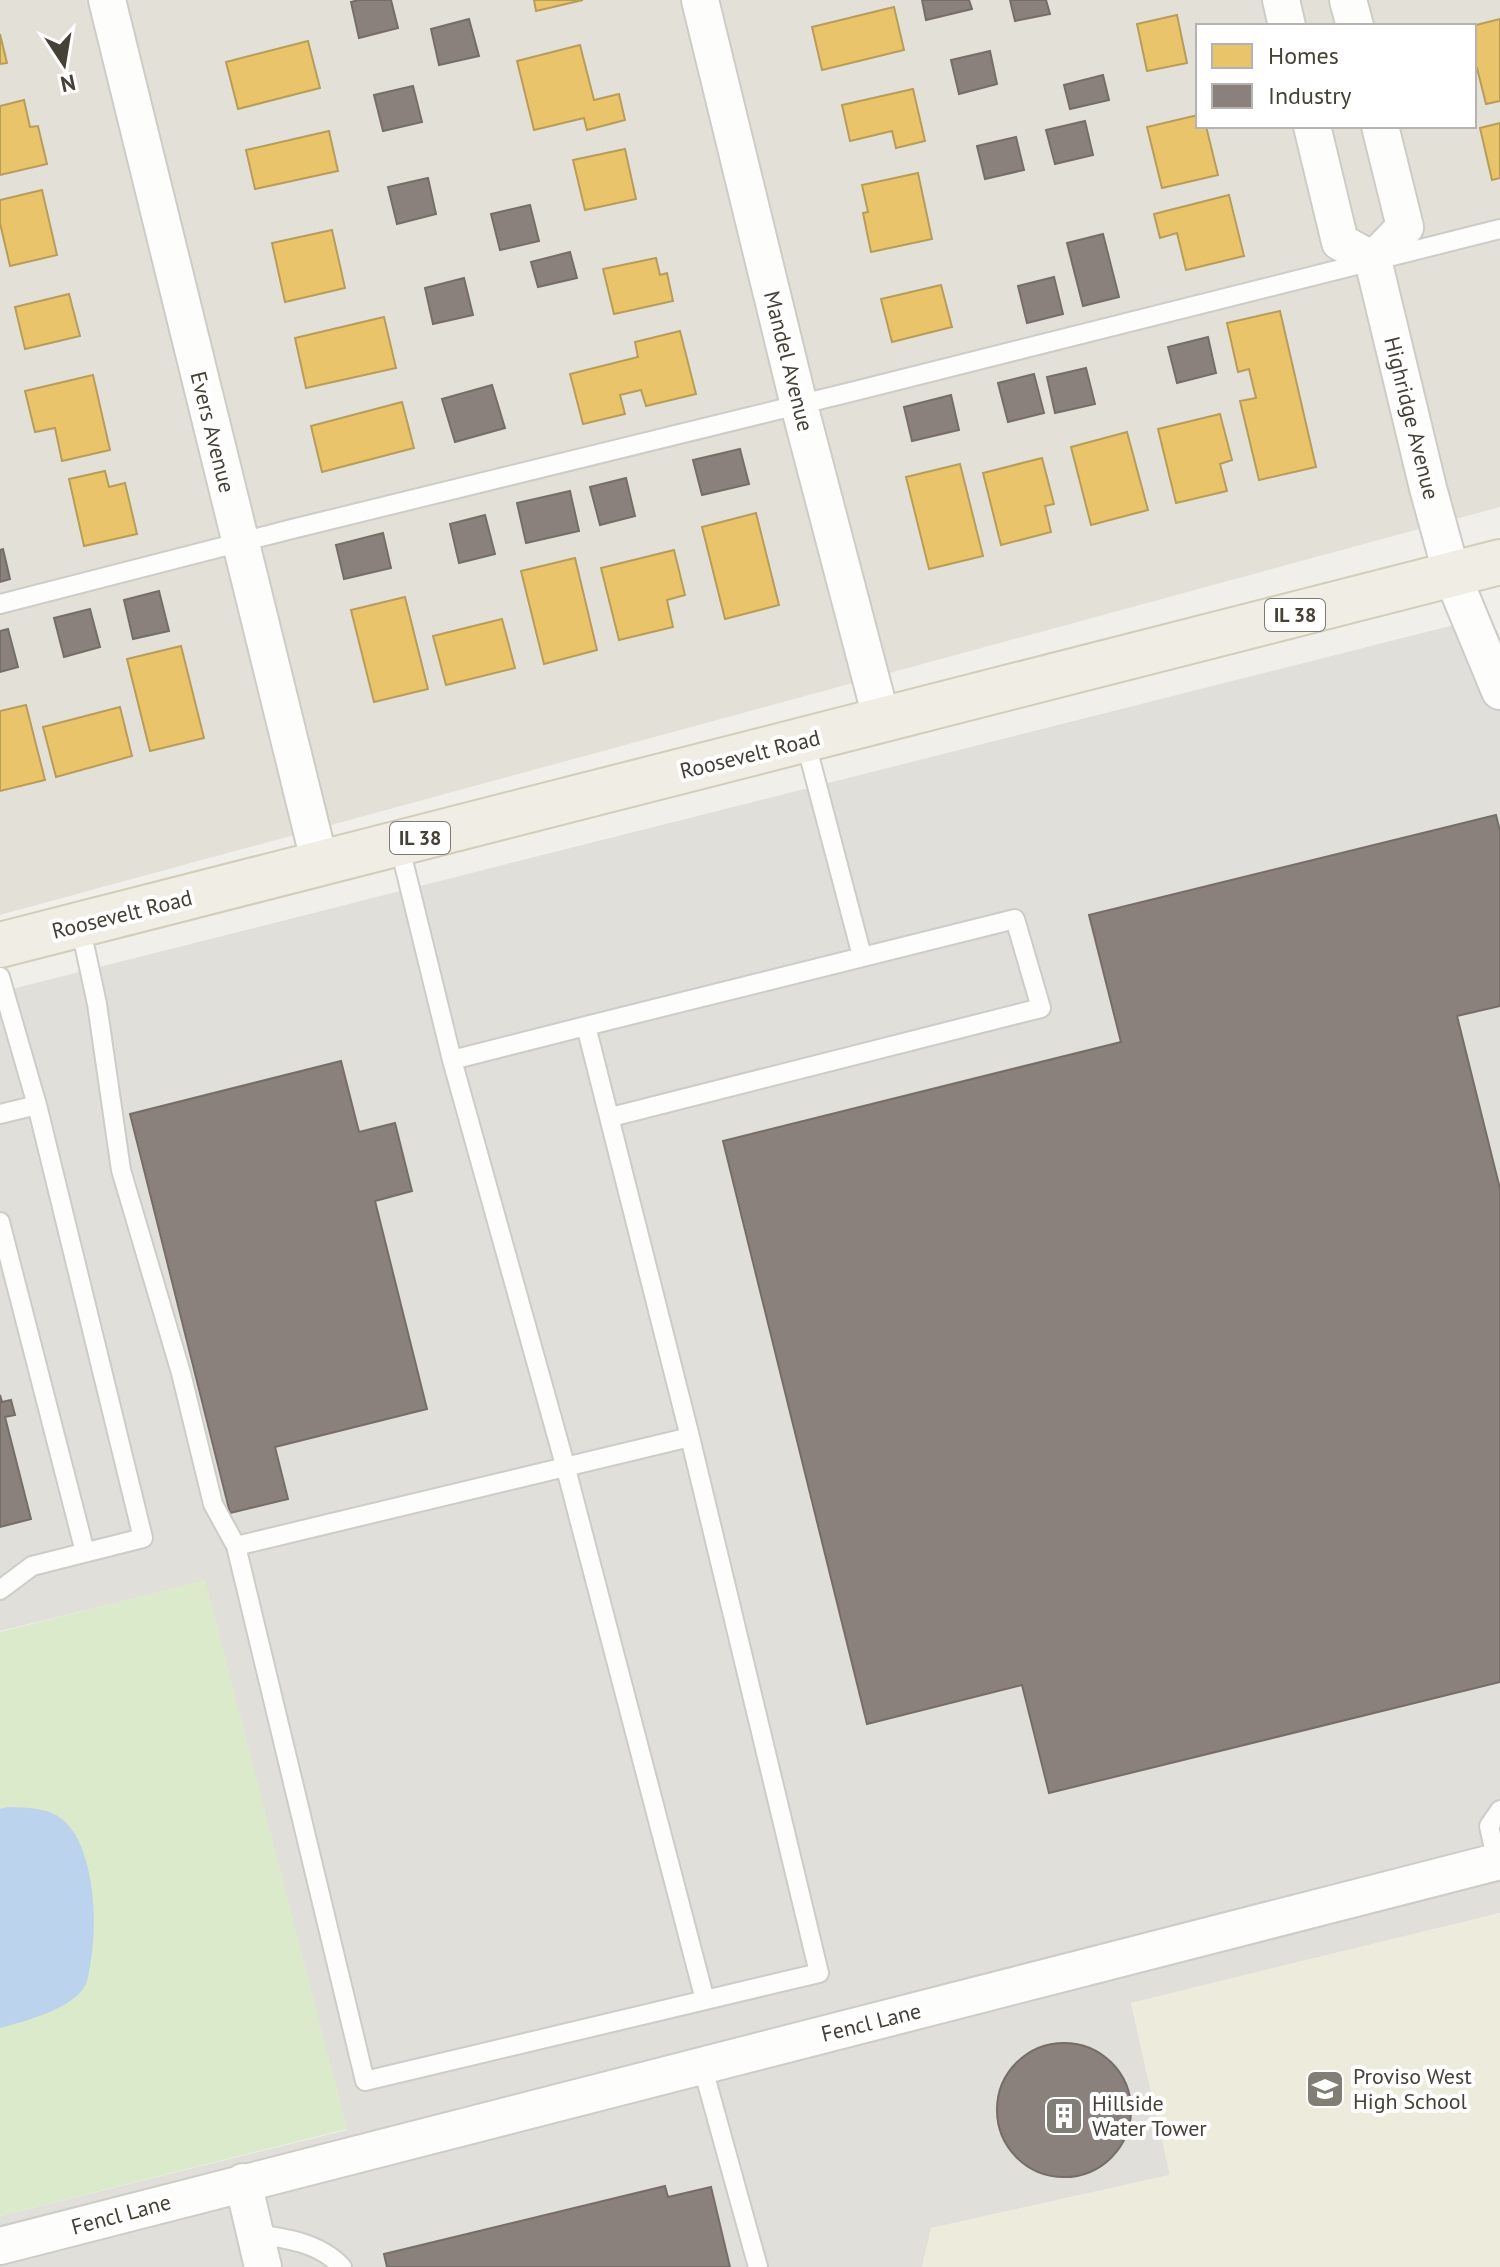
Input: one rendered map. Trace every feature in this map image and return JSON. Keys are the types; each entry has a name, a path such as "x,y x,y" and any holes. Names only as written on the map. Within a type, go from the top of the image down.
{"main road":[{"name":"Roosevelt Road","path":"0,945 1500,562"}],"street":[{"name":"Evers Avenue","path":"107,0 320,864"},
{"name":"Mandel Avenue","path":"700,0 799,405 882,721"},
{"path":"1281,0 1287,24"},
{"path":"1348,0 1354,24"},
{"path":"1312,128 1340,242 1373,260 1405,227 1380,128"},
{"name":"Highridge Avenue","path":"1373,260 1452,575"},
{"path":"1452,575 1500,691"},
{"name":"Fencl Lane","path":"0,2246 1498,1862"},
{"path":"243,2182 259,2250"}],"lane":[{"path":"0,604 1500,229"},
{"path":"805,740 862,956"},
{"path":"399,844 452,1060 565,1465 705,2000"},
{"path":"452,1060 1015,919 1041,1008 611,1117"},
{"path":"80,925 97,1004 121,1170 181,1373 213,1504 236,1546 365,2081 819,1973 690,1437 586,1026"},
{"path":"0,977 37,1105 143,1538 32,1566 0,1590"},
{"path":"0,1114 37,1105"},
{"path":"0,1222 85,1552"},
{"path":"236,1546 690,1437"},
{"path":"1498,1862 1489,1826 1500,1810"},
{"path":"702,2065 758,2267"},
{"path":"259,2250 298,2240 336,2260 342,2267"}],"shaded area":[{"path":"0,0 1500,0 1500,507 0,915"},
{"path":"1490,616 1500,638 1500,1913 1131,2003 1170,2175 932,2228 922,2267 0,2267 0,2216 347,2130 205,1581 0,1631 0,992"},
{"name":"Proviso West High School","path":"1500,1913 1500,2267 922,2267 931,2228 1170,2175 1131,2003"}],"green space":[{"path":"205,1580 347,2129 0,2216 0,1632"}],"water":[{"path":"8,1807 50,1812 62,1819 73,1832 88,1868 94,1931 88,1977 80,1993 48,2013 0,2028 0,1809"}],"building: Homes":[{"path":"534,0 583,0 536,11"},
{"path":"894,7 904,50 822,70 812,27"},
{"path":"1177,15 1187,63 1147,71 1137,24"},
{"path":"1500,19 1500,101 1486,104 1476,68 1476,25"},
{"path":"0,34 7,63 0,64"},
{"path":"308,41 320,88 238,109 226,62"},
{"path":"580,45 594,100 619,94 625,120 587,130 584,118 534,130 517,61"},
{"path":"913,89 925,141 896,148 892,131 850,141 842,105"},
{"path":"24,100 30,127 38,126 47,164 0,175 0,106"},
{"path":"1196,115 1196,128 1206,128 1218,175 1162,188 1147,127"},
{"path":"1500,123 1500,178 1492,180 1480,128"},
{"path":"329,131 338,171 255,189 246,150"},
{"path":"625,149 636,199 585,210 573,160"},
{"path":"918,173 932,239 871,252 863,213 868,212 862,185"},
{"path":"42,190 57,255 10,266 0,223 0,200"},
{"path":"1229,195 1244,256 1186,270 1177,233 1160,238 1154,214"},
{"path":"332,230 345,288 285,302 272,243"},
{"path":"656,258 660,275 667,273 673,301 614,314 603,269"},
{"path":"941,285 952,327 892,342 881,299"},
{"path":"69,294 80,336 25,349 15,307"},
{"path":"1280,311 1316,467 1259,480 1240,401 1256,398 1249,369 1238,372 1227,323"},
{"path":"384,317 396,368 306,388 295,338"},
{"path":"680,331 696,394 646,406 641,390 620,395 625,414 583,424 570,374 638,357 635,342"},
{"path":"93,375 110,450 62,461 55,428 35,432 25,391"},
{"path":"402,402 414,448 322,472 311,426"},
{"path":"1220,414 1232,460 1220,464 1227,491 1176,503 1158,429"},
{"path":"1127,432 1148,510 1091,525 1071,447"},
{"path":"1042,458 1054,504 1045,506 1051,532 1001,545 983,473"},
{"path":"960,464 983,556 929,569 906,477"},
{"path":"105,471 109,487 125,483 137,534 84,546 69,479"},
{"path":"756,513 779,605 725,619 702,527"},
{"path":"674,550 685,595 667,600 673,627 619,640 601,568"},
{"path":"575,558 597,650 544,664 521,571"},
{"path":"405,597 428,689 374,702 351,610"},
{"path":"502,619 515,668 446,685 433,636"},
{"path":"181,646 204,738 150,751 127,659"},
{"path":"26,705 45,780 0,791 0,711"},
{"path":"120,707 132,756 56,777 43,727"}],"building: Industry":[{"path":"391,0 398,28 359,38 351,2"},
{"path":"922,0 969,0 972,9 926,20"},
{"path":"1010,0 1046,0 1050,14 1015,21"},
{"path":"469,19 479,56 439,65 431,29"},
{"path":"990,51 997,84 959,94 951,60"},
{"path":"1103,75 1109,100 1070,109 1064,85"},
{"path":"413,86 422,122 383,131 374,95"},
{"path":"1085,121 1093,155 1055,164 1046,130"},
{"path":"1016,137 1024,170 985,179 977,146"},
{"path":"428,178 436,214 397,224 388,187"},
{"path":"530,205 539,241 500,250 491,214"},
{"path":"1103,234 1119,297 1083,306 1067,243"},
{"path":"570,252 577,278 538,287 531,262"},
{"path":"1054,277 1063,314 1027,323 1018,286"},
{"path":"464,278 473,315 433,324 425,288"},
{"path":"1208,337 1216,373 1177,383 1168,347"},
{"path":"1086,368 1095,404 1055,413 1047,377"},
{"path":"1034,374 1044,413 1008,422 998,383"},
{"path":"492,385 505,428 455,442 442,399"},
{"path":"951,395 959,430 912,441 904,407"},
{"path":"740,449 749,484 702,495 693,460"},
{"path":"626,478 635,516 600,525 590,487"},
{"path":"570,491 579,531 526,543 517,503"},
{"path":"485,515 495,554 459,563 450,524"},
{"path":"383,533 391,568 344,579 336,545"},
{"path":"3,549 10,579 0,582 0,550"},
{"path":"159,591 169,631 133,639 124,600"},
{"path":"90,609 100,647 64,657 54,618"},
{"path":"8,629 18,667 0,672 0,631"},
{"path":"1496,815 1500,831 1500,1006 1457,1016 1500,1189 1500,1682 1049,1793 1022,1685 867,1724 723,1141 1121,1042 1089,915"},
{"path":"341,1061 359,1132 395,1123 412,1191 375,1201 427,1409 275,1447 288,1499 230,1513 130,1114"},
{"path":"0,1395 2,1402 11,1400 15,1415 5,1417 31,1519 0,1527"},
{"name":"Hillside Water Tower","path":"1064,2043 1090,2048 1112,2062 1126,2084 1131,2110 1126,2136 1112,2158 1090,2172 1064,2177 1038,2172 1016,2158 1002,2136 997,2110 1002,2084 1016,2062 1038,2048"},
{"path":"665,2186 668,2197 711,2187 730,2267 387,2267 384,2254"}],"place":[{"name":"Proviso West High School","path":"1325,2089"},
{"name":"Hillside Water Tower","path":"1064,2116"}]}
